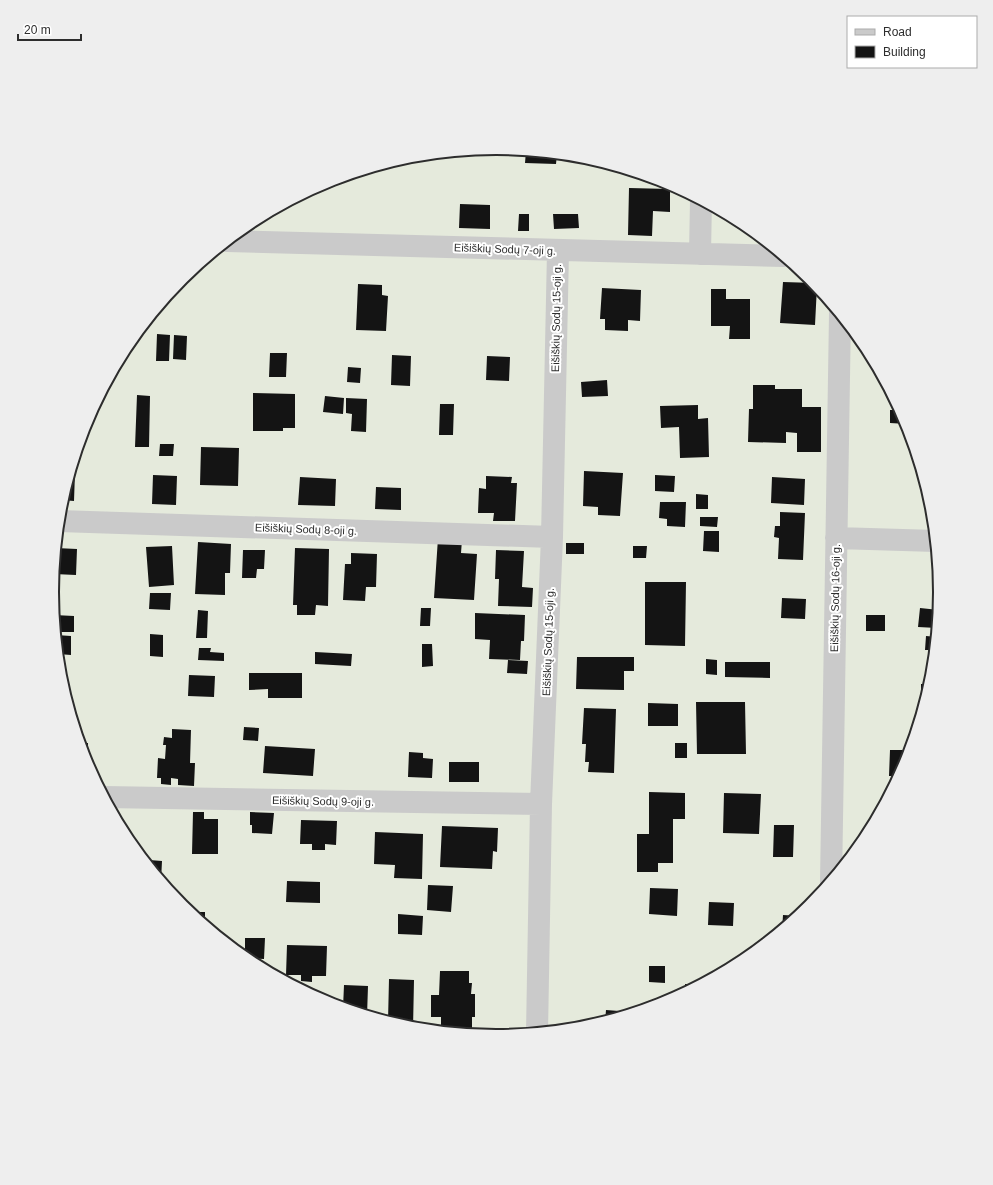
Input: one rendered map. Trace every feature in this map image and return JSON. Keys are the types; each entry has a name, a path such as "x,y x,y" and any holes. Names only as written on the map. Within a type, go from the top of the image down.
{"street":[{"path":"700,254 701,206"},
{"name":"Eišiškių Sodų 7-oji g.","path":"235,241 776,256"},
{"name":"Eišiškių Sodų 15-oji g.","path":"537,1028 541,804 552,537 558,251"},
{"name":"Eišiškių Sodų 16-oji g.","path":"831,874 840,321"},
{"name":"Eišiškių Sodų 8-oji g.","path":"65,521 552,537"},
{"path":"836,538 931,541"},
{"name":"Eišiškių Sodų 9-oji g.","path":"110,797 541,804"}],"shaded area":[{"path":"496,155 525,156 582,163 637,178 664,188 715,214 763,245 806,283 825,304 844,326 875,374 901,425 911,452 926,507 930,535 934,592 933,621 926,678 919,706 901,760 889,786 860,836 844,859 806,902 763,940 740,956 690,985 664,997 637,1007 582,1022 525,1029 496,1030 468,1029 411,1022 356,1007 329,997 303,985 253,956 230,940 187,902 149,859 133,836 104,786 92,760 82,733 67,678 60,621 59,592 60,564 67,507 82,452 92,425 104,399 133,349 149,326 187,283 230,245 253,229 303,200 329,188 356,178 411,163 468,156"}],"building":[{"path":"526,156 556,159 556,164 525,163"},
{"path":"629,188 666,189 670,191 670,212 653,211 652,236 628,235"},
{"path":"460,204 490,205 490,229 459,228"},
{"path":"519,214 529,214 529,231 518,231"},
{"path":"553,214 578,214 579,228 554,229"},
{"path":"783,282 806,283 817,295 815,325 780,323"},
{"path":"358,284 382,285 382,295 388,296 386,331 356,330"},
{"path":"602,288 641,290 640,321 628,320 628,331 605,330 605,319 600,319"},
{"path":"711,289 726,289 726,299 750,299 750,339 729,339 730,326 711,326"},
{"path":"157,334 170,335 169,361 156,361"},
{"path":"174,335 187,336 186,360 173,359"},
{"path":"270,353 287,353 286,377 269,377"},
{"path":"392,355 411,356 410,386 391,385"},
{"path":"487,356 510,357 509,381 486,380"},
{"path":"348,367 361,368 360,383 347,382"},
{"path":"607,380 608,396 582,397 581,382"},
{"path":"753,385 775,385 775,389 802,389 802,407 821,407 821,452 797,452 797,433 786,432 786,443 748,442 749,409 753,409"},
{"path":"253,393 295,394 295,428 283,428 283,431 253,431"},
{"path":"137,395 150,396 149,447 135,447"},
{"path":"325,396 344,398 343,414 323,412"},
{"path":"346,398 367,399 366,432 351,431 352,414 346,413"},
{"path":"440,404 454,404 453,435 439,435"},
{"path":"698,405 698,419 708,418 709,457 680,458 679,427 661,428 660,406"},
{"path":"890,410 894,410 900,424 890,423"},
{"path":"160,444 174,444 173,456 159,456"},
{"path":"201,447 239,448 238,486 200,485"},
{"path":"584,471 623,473 620,516 598,515 598,507 583,506"},
{"path":"153,475 177,476 176,505 152,504"},
{"path":"655,475 675,476 674,492 655,491"},
{"path":"75,476 74,501 69,501"},
{"path":"486,476 512,477 511,483 517,483 515,521 493,521 494,513 478,513 479,488 486,489"},
{"path":"300,477 336,479 335,506 298,505"},
{"path":"772,477 805,479 804,505 771,503"},
{"path":"376,487 401,488 401,510 375,509"},
{"path":"696,494 708,495 708,509 696,509"},
{"path":"660,502 686,502 685,527 667,526 667,519 659,518"},
{"path":"780,512 805,513 803,560 778,559 779,538 774,537 775,526 780,526"},
{"path":"700,517 718,517 717,527 700,526"},
{"path":"704,531 719,531 719,552 703,551"},
{"path":"438,538 462,540 461,553 477,554 474,600 434,598"},
{"path":"198,542 231,544 230,573 225,573 225,595 195,594"},
{"path":"566,543 584,543 584,554 566,554"},
{"path":"172,546 174,585 149,587 146,547"},
{"path":"633,546 647,546 646,558 633,558"},
{"path":"62,548 77,549 76,575 60,574"},
{"path":"295,548 329,549 328,606 316,605 315,615 297,615 297,605 293,605"},
{"path":"243,550 265,550 264,569 257,569 256,578 242,578"},
{"path":"496,550 524,551 522,587 533,588 532,607 498,606 499,579 495,579"},
{"path":"351,553 377,554 376,587 366,587 365,601 343,600 345,564 351,564"},
{"path":"645,582 686,582 685,646 645,645"},
{"path":"150,593 171,593 170,610 149,609"},
{"path":"782,598 806,599 805,619 781,618"},
{"path":"421,608 431,608 430,626 420,626"},
{"path":"920,608 933,609 932,628 918,627"},
{"path":"198,610 208,611 207,638 196,638"},
{"path":"475,613 525,615 524,641 521,641 520,660 489,659 490,640 475,639"},
{"path":"60,615 74,616 74,632 61,632"},
{"path":"866,615 885,615 885,631 866,631"},
{"path":"150,634 163,635 163,657 150,656"},
{"path":"61,635 71,636 71,655 64,654"},
{"path":"926,636 931,636 930,650 925,650"},
{"path":"422,644 432,644 433,666 422,667"},
{"path":"199,648 211,648 210,652 224,653 224,661 198,660"},
{"path":"315,652 352,654 351,666 315,664"},
{"path":"577,657 634,657 634,671 624,671 624,690 576,689"},
{"path":"706,659 717,660 717,675 706,674"},
{"path":"508,660 528,661 527,674 507,673"},
{"path":"725,662 770,662 770,678 725,677"},
{"path":"249,673 302,673 302,698 268,698 268,689 249,690"},
{"path":"189,675 215,676 214,697 188,696"},
{"path":"921,684 924,684 921,698"},
{"path":"696,702 745,702 746,754 697,754"},
{"path":"648,703 678,704 678,726 648,726"},
{"path":"584,708 616,709 614,773 588,772 589,762 585,762 586,744 582,744"},
{"path":"244,727 259,728 258,741 243,740"},
{"path":"172,729 191,730 190,763 195,763 194,786 178,785 178,779 171,778 171,785 161,784 161,778 157,778 158,758 165,759 166,745 163,745 164,737 172,738"},
{"path":"675,743 687,743 687,758 675,758"},
{"path":"265,746 315,749 313,776 263,773"},
{"path":"890,750 905,750 894,776 889,776"},
{"path":"409,752 423,753 423,758 433,759 432,778 408,777"},
{"path":"449,762 479,762 479,782 449,782"},
{"path":"649,792 685,793 685,819 673,819 673,863 658,863 658,872 637,872 637,834 649,834"},
{"path":"724,793 761,794 759,834 723,833"},
{"path":"193,812 204,812 204,819 218,819 218,854 192,854"},
{"path":"250,812 274,813 272,834 252,833 252,825 250,825"},
{"path":"301,820 337,821 336,845 325,844 325,850 312,850 312,844 300,844"},
{"path":"774,825 794,825 793,857 773,857"},
{"path":"442,826 498,828 497,852 493,851 492,869 440,867"},
{"path":"375,832 423,834 422,879 394,878 395,865 374,864"},
{"path":"150,860 162,861 161,873"},
{"path":"287,881 320,882 320,903 286,902"},
{"path":"428,885 453,886 451,912 427,910"},
{"path":"650,888 678,889 677,916 649,914"},
{"path":"709,902 734,903 733,926 708,925"},
{"path":"198,912 205,912 205,918"},
{"path":"398,914 423,916 422,935 398,934"},
{"path":"783,915 791,916 785,921 782,923"},
{"path":"245,938 265,938 264,959 257,959 245,950"},
{"path":"287,945 327,946 326,976 312,976 312,982 301,981 301,975 286,975"},
{"path":"649,966 665,966 665,983 649,982"},
{"path":"440,971 469,971 469,983 472,983 471,994 475,994 475,1017 472,1017 472,1028 441,1026 441,1017 431,1017 431,995 439,995"},
{"path":"389,979 414,980 413,1022 388,1016"},
{"path":"685,984 691,984 690,985 685,987"},
{"path":"344,985 368,986 367,1010 343,1002"},
{"path":"606,1010 619,1011 619,1012 605,1016"}]}
